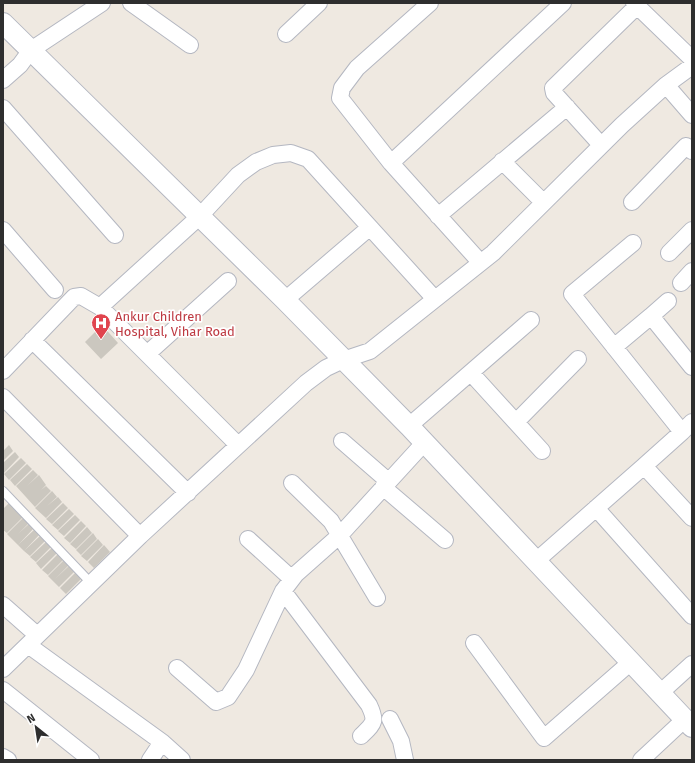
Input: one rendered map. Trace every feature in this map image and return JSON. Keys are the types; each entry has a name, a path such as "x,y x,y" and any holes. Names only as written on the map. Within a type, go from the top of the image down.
{"street":[{"path":"3,80 20,65 31,50 102,3"},
{"path":"131,3 190,45"},
{"path":"286,34 318,3"},
{"path":"430,3 357,68 342,88 340,98 391,163 480,262"},
{"path":"391,163 563,3"},
{"path":"601,145 554,93 553,88 635,5 692,59"},
{"path":"3,23 285,300 409,426 688,723 641,760"},
{"path":"3,669 140,536 306,383 326,368 343,360 370,351 493,252 601,145 666,85 692,66"},
{"path":"666,85 692,115"},
{"path":"438,216 567,107"},
{"path":"3,108 115,235"},
{"path":"632,202 690,146"},
{"path":"100,307 200,216 238,175 256,162 273,155 291,152 308,159 434,298"},
{"path":"502,161 543,202"},
{"path":"285,300 369,228"},
{"path":"3,230 55,290"},
{"path":"669,253 692,230"},
{"path":"536,561 687,427 614,347 572,294 633,243"},
{"path":"681,283 692,271"},
{"path":"147,354 228,281"},
{"path":"3,371 77,295 82,296 100,307 238,445"},
{"path":"614,347 668,301"},
{"path":"651,316 692,367"},
{"path":"409,426 531,320"},
{"path":"32,340 188,493"},
{"path":"516,422 578,359"},
{"path":"471,373 542,451"},
{"path":"3,398 140,536"},
{"path":"342,441 444,540"},
{"path":"177,668 216,702 228,697 246,670 288,585 340,534 424,442"},
{"path":"644,466 692,518"},
{"path":"292,483 331,521 377,598"},
{"path":"596,508 692,616"},
{"path":"248,539 288,585 369,705 375,717 374,724 361,736"},
{"path":"3,605 32,640 162,742 182,760"},
{"path":"474,643 544,738 631,662"},
{"path":"660,693 692,664"},
{"path":"3,690 91,760"},
{"path":"390,719 401,741 405,760"},
{"path":"150,760 162,742"},
{"path":"3,757 8,760"}],"lane":[{"path":"3,491 91,583"}],"building":[{"path":"102,325 118,343 101,359 85,342"},
{"path":"9,445 13,451 3,461 3,451"},
{"path":"15,452 19,457 3,474 3,463"},
{"path":"21,458 26,463 9,480 4,474"},
{"path":"27,464 32,469 15,486 10,480"},
{"path":"33,470 38,475 27,486 39,475 46,485 41,490 46,486 51,491 35,507 16,486"},
{"path":"52,491 57,497 47,506 58,497 62,502 46,518 35,508"},
{"path":"11,501 23,517 7,533 3,530 3,509"},
{"path":"63,503 68,508 52,524 46,519"},
{"path":"69,509 74,514 58,530 52,525"},
{"path":"75,515 80,520 64,536 58,531"},
{"path":"24,517 29,523 18,534 30,523 34,528 18,545 7,534"},
{"path":"81,521 86,526 70,543 64,538"},
{"path":"87,527 92,533 76,549 70,544"},
{"path":"35,529 40,534 24,551 18,545"},
{"path":"93,533 97,539 81,555 76,550"},
{"path":"41,535 46,540 30,556 24,551"},
{"path":"98,539 103,545 87,561 81,556"},
{"path":"47,541 52,546 36,562 30,557"},
{"path":"104,545 110,552 94,568 88,562"},
{"path":"53,547 58,552 41,569 36,563"},
{"path":"59,553 64,559 48,575 42,570"},
{"path":"65,559 69,565 55,579 70,565 75,571 59,587 48,576"},
{"path":"76,572 82,578 66,594 60,588"}],"place":[{"name":"Ankur Children Hospital, Vihar Road","path":"101,340"}]}
